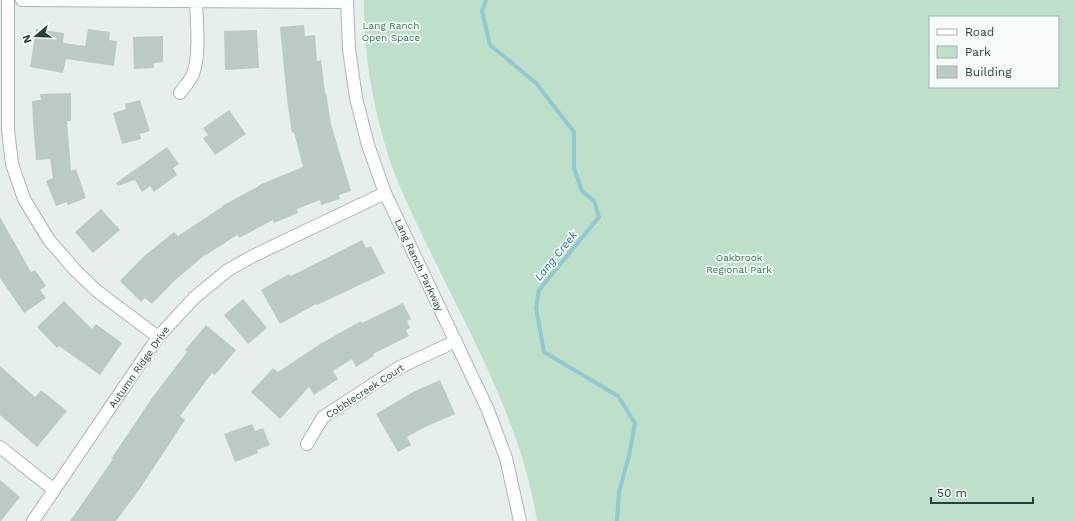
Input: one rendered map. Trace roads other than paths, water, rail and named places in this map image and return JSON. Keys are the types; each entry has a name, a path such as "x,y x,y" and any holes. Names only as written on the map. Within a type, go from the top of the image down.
{"street":[{"path":"8,0 8,130 12,164 24,199 49,240 75,270 97,291 158,337"},
{"name":"Lang Ranch Parkway","path":"22,0 196,2 347,1 349,49 356,98 368,145 385,193 488,410 506,458 520,521"},
{"path":"180,93 192,75 196,61 196,2"},
{"name":"Autumn Ridge Drive","path":"33,521 158,337 194,298 228,270 253,256 385,193"},
{"name":"Cobblecreek Court","path":"307,444 323,417 398,368 456,341"},
{"path":"0,447 54,490"}],"waterway":[{"name":"Lang Creek","path":"486,0 482,11 490,45 536,83 574,132 574,168 582,191 594,201 599,217 539,290 536,308 544,352 618,396 635,423 629,456 619,492 617,521"}],"park label":[{"name":"Lang Ranch Open Space","path":"391,30"},
{"name":"Oakbrook Regional Park","path":"739,262"}]}
